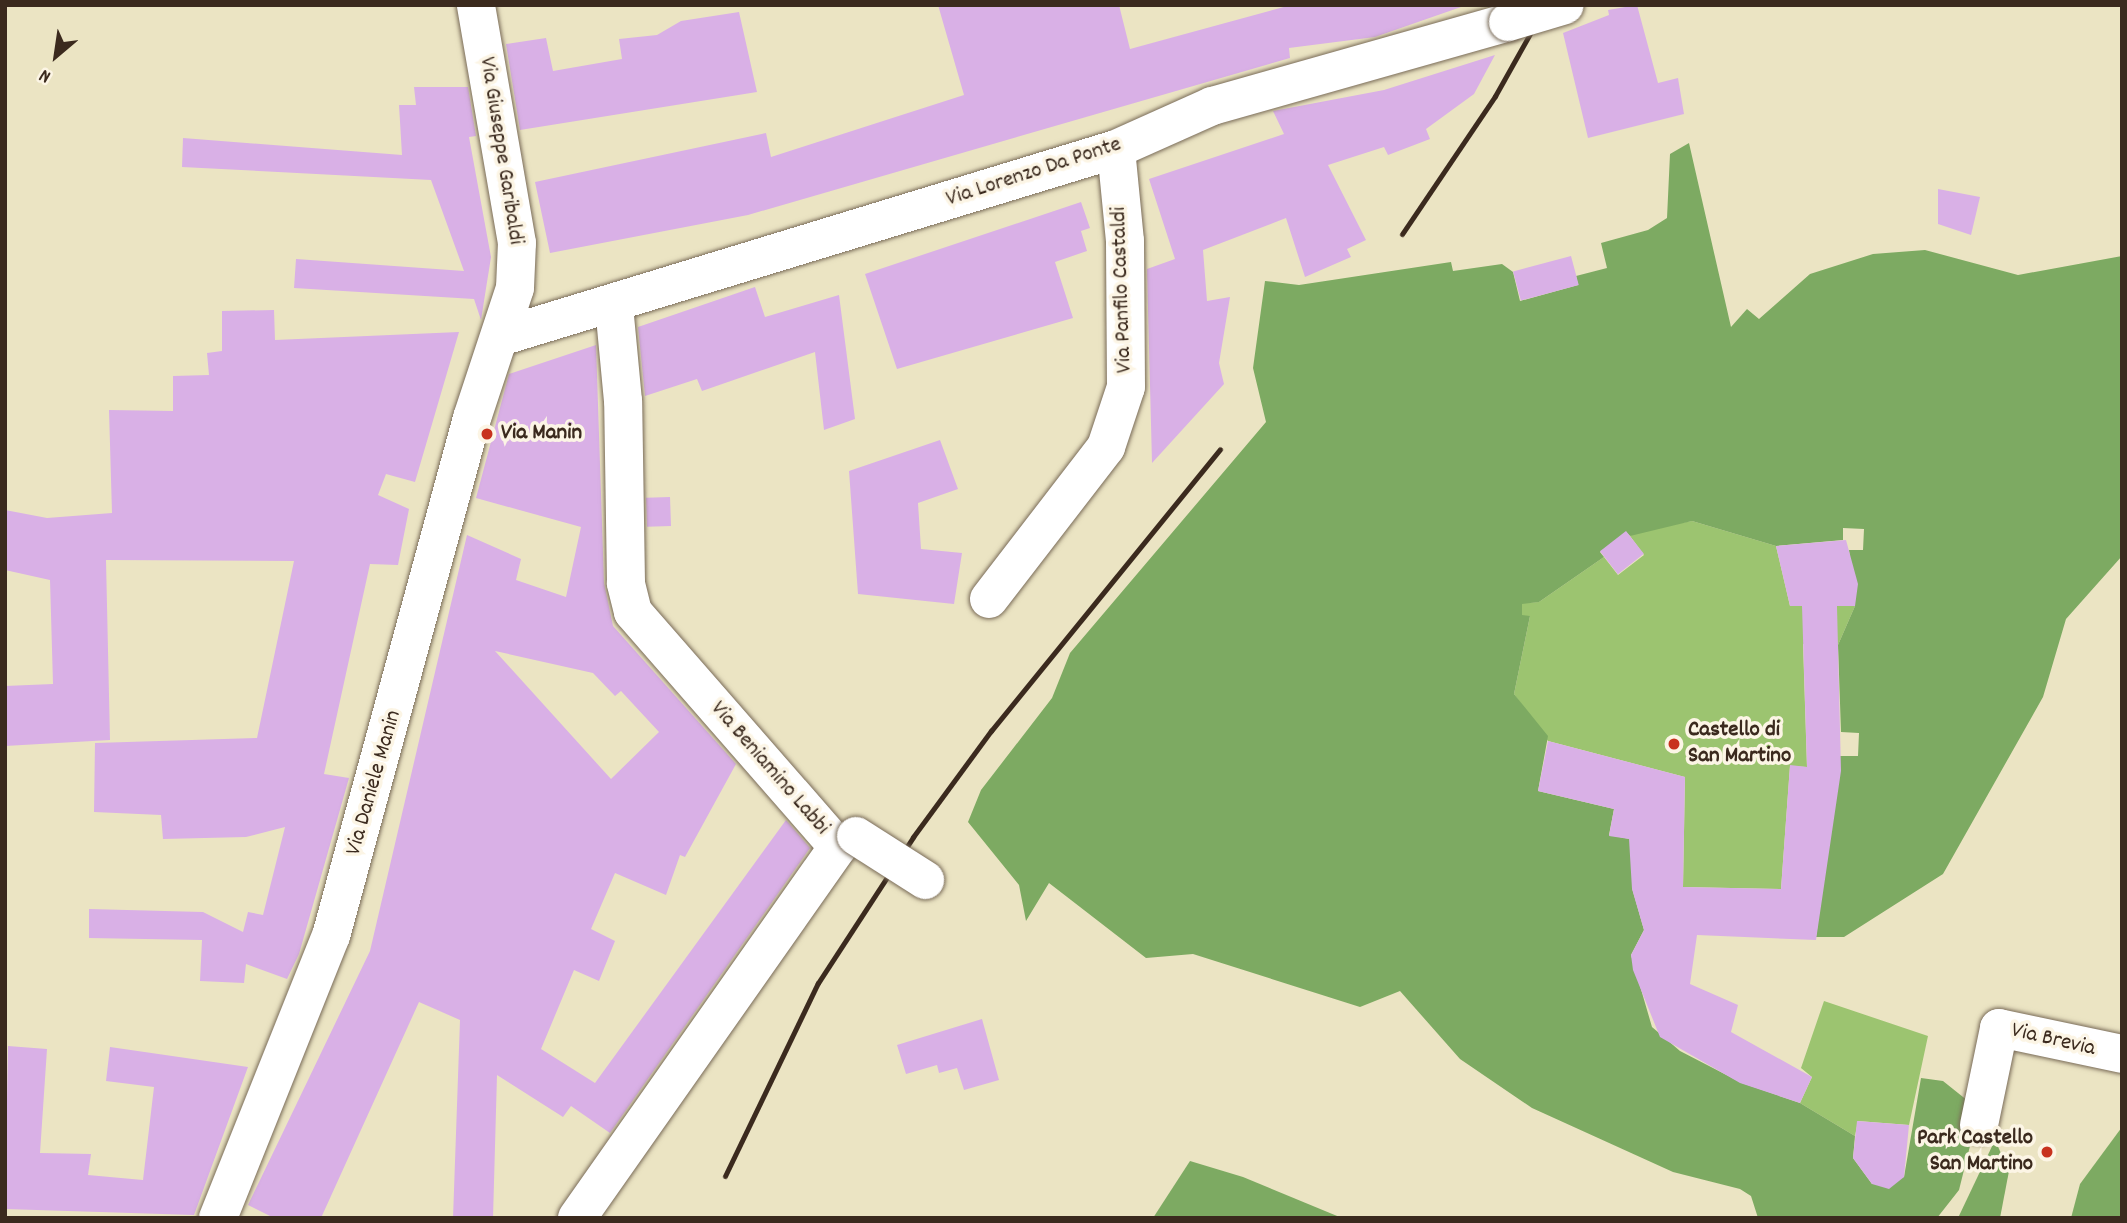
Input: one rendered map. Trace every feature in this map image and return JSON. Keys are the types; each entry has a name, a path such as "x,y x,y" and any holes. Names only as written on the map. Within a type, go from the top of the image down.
{"street":[{"name":"Via Giuseppe Garibaldi","path":"476,5 517,243 515,288 500,337"},
{"name":"Via Lorenzo Da Ponte","path":"500,337 614,305 1116,149 1212,106 1565,5"},
{"name":"Via Panfilo Castaldi","path":"989,599 1106,447 1126,387 1125,241 1116,149"},
{"name":"Via Beniamino Labbi","path":"577,1218 838,847 798,807 773,769 634,612 626,583 614,305"},
{"name":"Via Daniele Manin","path":"218,1218 331,936 472,418 500,337"},
{"path":"773,769 856,836 931,885"},
{"name":"Via Brevia","path":"1979,1125 1999,1028 2122,1054"}],"green space":[{"path":"1689,143 1731,327 1747,309 1759,319 1810,274 1873,254 1925,250 2018,275 2122,256 2122,556 2066,619 2043,697 1943,874 1844,937 1816,937 1840,756 1858,756 1859,733 1841,732 1838,645 1855,606 1849,550 1863,550 1864,529 1843,528 1843,540 1776,546 1692,521 1630,536 1626,532 1600,552 1604,557 1539,602 1522,604 1522,615 1530,616 1514,694 1548,736 1538,791 1614,809 1609,835 1635,840 1632,888 1644,930 1631,955 1652,1027 1680,1051 1742,1083 1800,1103 1855,1136 1853,1158 1872,1184 1904,1177 1921,1078 1943,1081 1968,1101 1976,1122 1959,1190 1937,1218 1758,1218 1751,1196 1740,1189 1673,1172 1532,1108 1460,1059 1400,991 1360,1007 1193,954 1146,958 1049,883 1026,921 1019,885 968,822 981,790 1052,698 1070,653 1266,422 1253,368 1265,281 1299,285 1451,262 1453,271 1502,264 1513,272 1520,301 1578,285 1576,276 1607,268 1601,243 1648,230 1667,218 1670,154"},
{"path":"1692,521 1776,546 1790,606 1855,606 1838,645 1803,644 1807,767 1790,766 1781,889 1683,887 1685,777 1548,741 1514,694 1530,616 1522,616 1522,603 1539,602 1604,557 1618,575 1644,555 1630,536 1639,530"},
{"path":"1824,1001 1928,1036 1909,1125 1858,1121 1855,1136 1800,1103 1812,1077 1801,1068"},
{"path":"2122,1127 2122,1218 2071,1218 2080,1184"},
{"path":"1995,1140 2009,1171 2000,1218 1958,1218"},
{"path":"1190,1161 1243,1177 1342,1218 1153,1218"}],"building":[{"path":"938,5 1119,5 1130,49 1291,5 1461,7 1375,37 1289,48 1290,58 748,215 550,253 535,182 766,133 771,157 964,95"},
{"path":"1637,5 1658,83 1678,78 1684,114 1588,138 1563,33 1609,15 1608,10"},
{"path":"739,12 757,92 520,130 506,44 546,38 553,71 622,59 619,39 657,35 681,21"},
{"path":"1495,55 1474,94 1426,129 1430,139 1388,155 1384,147 1328,165 1366,240 1347,249 1351,257 1305,277 1286,218 1203,250 1207,301 1230,297 1219,363 1224,384 1152,463 1147,269 1175,259 1149,179 1284,134 1273,111 1384,90"},
{"path":"414,87 468,87 476,136 469,137 491,257 481,320 474,299 294,288 296,259 464,271 431,180 182,167 183,138 402,155 399,105 416,105"},
{"path":"1938,189 1980,197 1971,235 1938,224"},
{"path":"1081,202 1090,228 1081,231 1087,251 1055,262 1073,318 897,369 865,274"},
{"path":"1571,256 1579,285 1521,301 1513,272"},
{"path":"755,287 765,317 839,295 855,419 824,430 815,352 702,391 697,379 645,396 638,327"},
{"path":"274,310 275,340 459,332 415,482 386,474 378,495 409,509 398,565 370,564 324,774 349,778 299,954 287,979 246,964 244,983 200,981 202,940 89,938 89,909 203,912 243,932 248,912 263,915 285,827 246,837 163,839 161,815 94,812 95,743 257,738 294,561 106,560 110,740 5,746 5,686 53,684 50,580 5,570 5,510 47,518 112,513 109,410 173,411 173,376 209,375 207,353 222,351 222,311"},
{"path":"596,345 604,583 613,626 736,764 685,857 680,855 666,895 615,873 591,929 615,941 599,981 574,970 541,1049 595,1083 786,820 810,848 610,1133 571,1106 563,1117 497,1075 493,1218 453,1218 460,1020 419,1002 321,1218 274,1218 248,1205 370,951 467,535 521,559 516,580 566,597 581,527 476,498 509,374","holes":["495,651 593,673 615,696 621,691 659,732 611,779"]},
{"path":"940,440 958,489 918,503 921,549 962,553 954,604 858,594 849,471"},
{"path":"670,497 671,526 647,527 646,498"},
{"path":"1626,531 1644,554 1618,574 1600,551"},
{"path":"1846,540 1858,584 1855,606 1837,606 1841,771 1816,940 1697,935 1690,984 1738,1005 1731,1032 1812,1077 1800,1103 1740,1083 1660,1037 1633,970 1631,955 1644,930 1632,889 1629,839 1609,836 1614,809 1538,791 1548,741 1685,777 1683,887 1781,889 1790,765 1807,767 1802,606 1790,606 1776,546"},
{"path":"982,1019 999,1080 964,1090 957,1068 939,1073 937,1065 906,1074 897,1045"},
{"path":"8,1046 47,1049 40,1153 91,1154 88,1175 143,1180 154,1087 106,1081 110,1047 248,1067 194,1215 5,1209"},
{"path":"1857,1121 1909,1125 1904,1177 1889,1189 1872,1184 1853,1158"}],"railway":[{"path":"1402,234 1495,96 1546,5"},
{"path":"725,1176 818,983 913,837 991,731 1220,449"}],"place":[{"name":"Via Manin","path":"487,434"},
{"name":"Castello di San Martino","path":"1674,744"},
{"name":"Park Castello San Martino","path":"2047,1152"}]}
